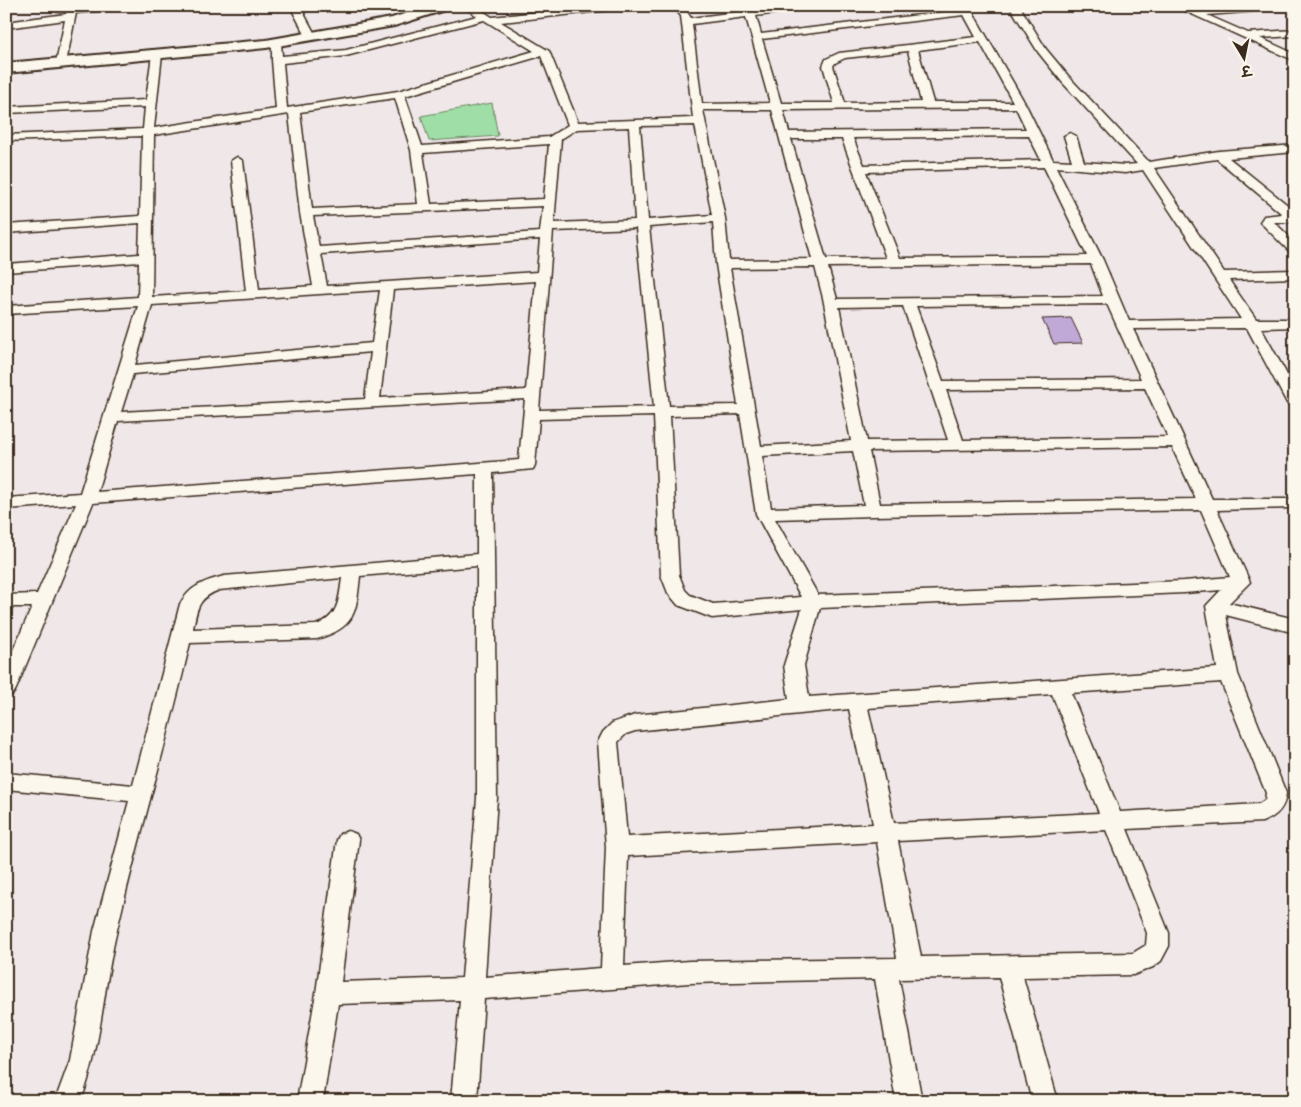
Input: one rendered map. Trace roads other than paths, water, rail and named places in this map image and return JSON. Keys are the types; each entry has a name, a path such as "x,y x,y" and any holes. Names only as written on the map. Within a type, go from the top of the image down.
{"main road":[{"path":"6,68 276,42 394,22 443,6"}],"street":[{"path":"6,25 71,11 118,6"},
{"path":"311,36 296,8 316,6"},
{"path":"468,6 545,53 574,126"},
{"path":"678,6 686,16 697,107 719,218 723,264 764,514 813,602 794,665 800,705"},
{"path":"686,22 806,6"},
{"path":"1017,6 1017,10 1042,50 1146,166 1251,323 1295,403"},
{"path":"1179,6 1295,58"},
{"path":"1194,13 1286,6"},
{"path":"277,60 346,53 487,18 613,7"},
{"path":"756,37 966,9 1034,132 1096,260 1123,325 1241,582"},
{"path":"61,63 71,11"},
{"path":"750,13 820,262 873,510"},
{"path":"1247,36 1295,33"},
{"path":"840,106 828,66 830,61 843,55 982,38"},
{"path":"276,42 277,60 321,290"},
{"path":"912,46 928,106"},
{"path":"6,138 148,132 400,94 542,52"},
{"path":"6,689 87,498 145,309 148,132 158,54"},
{"path":"400,94 417,150 425,209"},
{"path":"6,110 152,103"},
{"path":"697,107 1020,105"},
{"path":"6,504 527,465 555,137 574,126 634,122 700,121"},
{"path":"634,122 642,224 662,412 670,575 677,592 684,600 712,611 813,602 1184,587 1241,582"},
{"path":"784,136 1034,132"},
{"path":"847,136 894,261"},
{"path":"1070,136 1079,166"},
{"path":"417,150 555,140"},
{"path":"860,169 1049,163 1125,168 1219,155 1295,148"},
{"path":"1219,155 1294,217"},
{"path":"237,161 254,294"},
{"path":"306,213 550,202"},
{"path":"1294,217 1269,219 1266,222 1295,249"},
{"path":"313,251 719,218"},
{"path":"6,229 146,219"},
{"path":"6,268 146,257"},
{"path":"723,264 1096,260"},
{"path":"1220,276 1295,274"},
{"path":"6,310 543,276"},
{"path":"372,403 387,286"},
{"path":"830,303 1112,300"},
{"path":"908,302 957,444"},
{"path":"1123,325 1295,323"},
{"path":"126,370 379,348"},
{"path":"937,386 1150,383"},
{"path":"112,417 533,394"},
{"path":"531,415 746,409"},
{"path":"753,451 860,446 1178,442"},
{"path":"464,1101 487,798 485,468"},
{"path":"764,514 1206,503 1290,503"},
{"path":"68,1101 85,1047 104,934 170,688 188,604 195,595 212,585 224,582 486,559"},
{"path":"182,636 317,632 334,627 344,616 352,571"},
{"path":"1215,606 1241,582"},
{"path":"6,601 44,600"},
{"path":"1215,606 1295,626"},
{"path":"617,847 1262,813 1270,809 1276,802 1276,793 1228,674 1215,606"},
{"path":"612,978 617,847 608,742 610,735 616,729 635,723 800,705 1228,674"},
{"path":"328,993 474,989 689,972 1133,964 1154,954 1159,945 1158,933 1059,686"},
{"path":"857,701 886,834 911,968"},
{"path":"6,781 141,794"},
{"path":"310,1101 328,993 348,840"},
{"path":"1008,966 1045,1101"},
{"path":"885,968 909,1101"}]}
